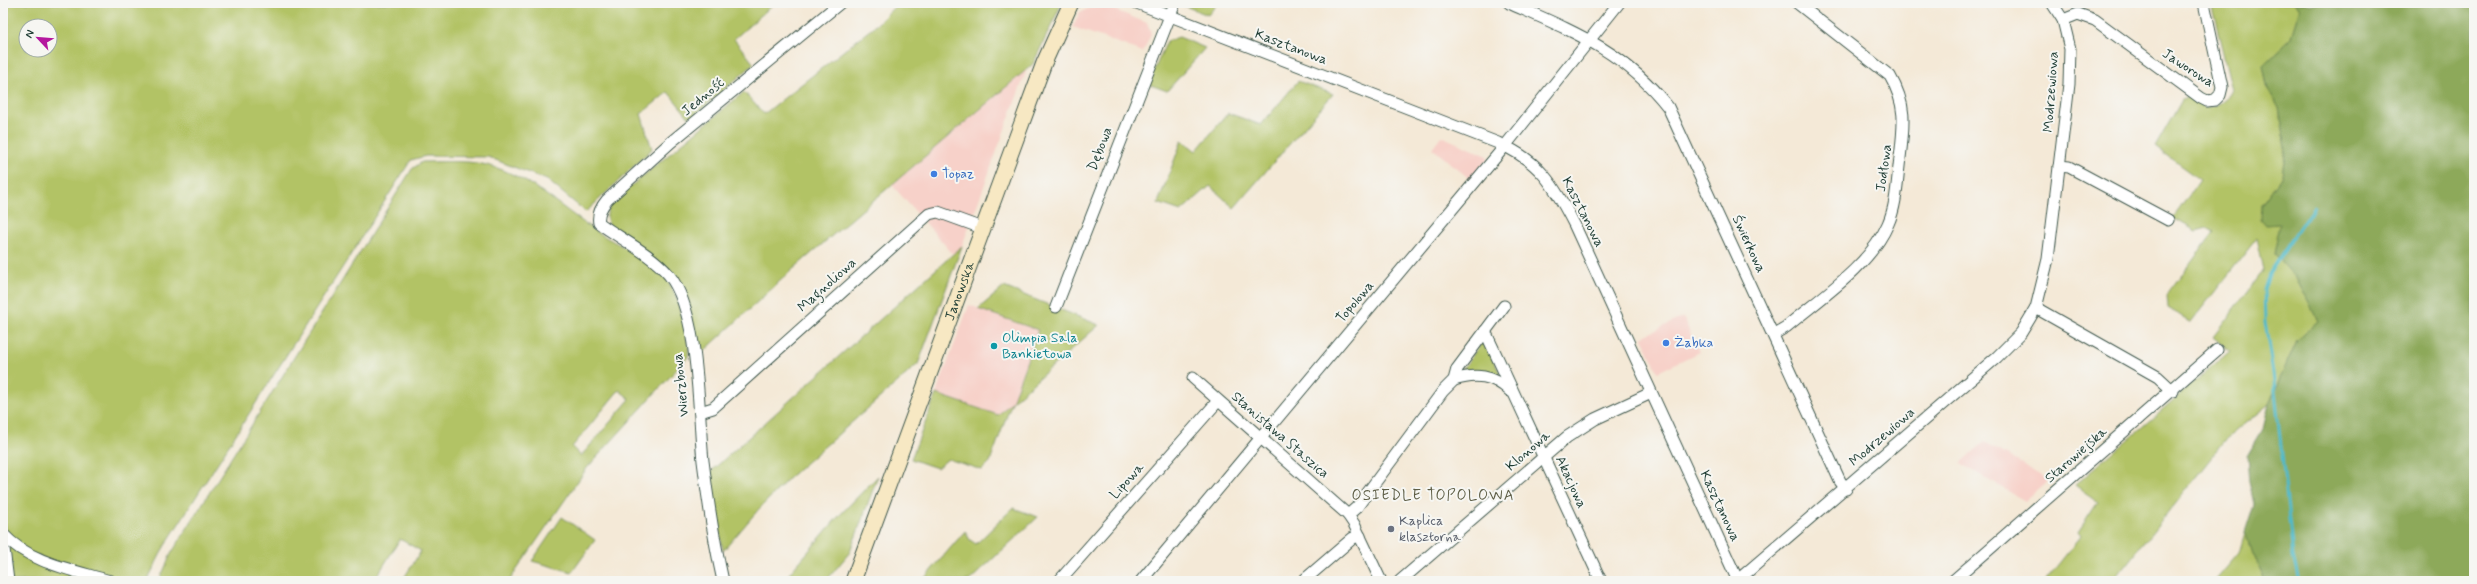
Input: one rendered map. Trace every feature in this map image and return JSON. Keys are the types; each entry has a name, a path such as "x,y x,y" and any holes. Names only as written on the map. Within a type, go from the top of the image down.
{"main road":[{"name":"Janowska","path":"853,581 1044,63 1071,3"}],"street":[{"name":"Jedność","path":"599,223 601,208 607,200 671,142 840,3"},
{"name":"Kasztanowa","path":"1137,3 1506,146 1535,165 1551,182 1560,195 1738,581"},
{"name":"Dębowa","path":"1056,307 1175,3"},
{"path":"1509,3 1590,40"},
{"name":"Topolowa","path":"1141,581 1506,146 1619,3"},
{"name":"Jodłowa","path":"1774,334 1786,327 1865,260 1878,243 1888,223 1894,203 1904,127 1902,104 1898,90 1890,76 1797,3"},
{"name":"Modrzewiowa","path":"1738,581 1997,357 2021,333 2036,308 2045,278 2069,84 2070,49 2063,20 2052,3"},
{"name":"Jaworowa","path":"2063,20 2071,16 2082,14 2094,20 2200,98 2207,101 2215,100 2220,95 2222,87 2204,3"},
{"name":"Świerkowa","path":"1590,40 1627,64 1650,84 1668,106 1774,334 1840,481 1846,489"},
{"path":"2059,166 2069,168 2168,220"},
{"name":"Magnoliowa","path":"700,412 713,408 929,214 938,212 982,228"},
{"name":"Wierzbowa","path":"599,223 657,264 669,276 676,286 683,302 694,353 703,460 712,526 723,581"},
{"path":"1348,515 1357,507 1443,392 1454,380 1457,369 1504,306"},
{"path":"2036,308 2158,377 2173,391"},
{"name":"Akacjowa","path":"1485,331 1601,581"},
{"name":"Starowiejska","path":"1953,581 2173,391 2217,350"},
{"name":"Akacjowa","path":"1454,380 1468,376 1482,375 1500,382 1515,395"},
{"name":"Stanisława Staszica","path":"1193,378 1218,402 1348,515 1360,536 1381,581"},
{"name":"Klonowa","path":"1400,581 1567,437 1595,419 1651,393"},
{"name":"Lipowa","path":"1059,581 1218,402"},
{"path":"3,534 13,545 37,558 110,581"},
{"path":"1303,581 1353,538 1360,536"},
{"path":"3,541 8,581"}],"shaded area":[{"path":"1100,4 1147,23 1151,34 1143,52 1073,27 1080,12"},
{"path":"1027,69 962,246 953,254 892,185"},
{"path":"1441,136 1487,156 1488,159 1471,180 1432,148"},
{"path":"969,305 1038,330 1012,402 998,415 936,394"},
{"path":"1683,317 1699,352 1658,372 1642,337"},
{"path":"1985,442 2049,480 2025,501 1960,463"}],"green space":[{"path":"3,3 775,3 734,39 754,64 690,119 668,92 641,114 652,149 586,212 547,180 488,157 426,156 411,160 164,547 147,581 115,578 77,570 58,564 24,549 12,541 7,535 3,521"},
{"path":"898,3 1062,3 1033,64 792,270 701,354 689,309 675,275 610,228 607,217 613,201 744,92 764,114 876,25"},
{"path":"1182,3 1218,3 1208,15 1182,5"},
{"path":"2211,3 2294,3 2300,7 2290,40 2263,66 2268,89 2279,108 2286,147 2282,176 2261,205 2281,224 2274,254 2296,278 2318,321 2297,340 2269,404 2227,438 2113,581 2045,581 2081,536 2078,532 2098,502 2075,485 2230,351 2213,337 2264,270 2257,238 2191,322 2168,308 2167,295 2214,232 2207,228 2196,231 2173,218 2200,180 2155,147 2182,100 2189,98 2206,108 2221,102 2232,90"},
{"path":"2294,3 2474,3 2474,581 2266,581 2252,553 2245,532 2254,504 2249,482 2247,456 2263,429 2269,404 2297,340 2318,321 2296,278 2274,254 2280,224 2265,225 2260,219 2261,205 2282,176 2286,147 2279,108 2268,89 2263,66 2290,40 2300,8"},
{"path":"1179,37 1205,48 1167,91 1148,84 1167,41"},
{"path":"1298,81 1333,94 1234,208 1210,186 1181,211 1158,203 1182,140 1196,151 1228,113 1261,125"},
{"path":"422,162 468,162 487,165 505,171 538,189 599,233 655,266 667,280 677,298 689,348 688,357 587,468 509,581 402,581 421,551 400,539 374,581 159,581 171,554 412,169","holes":["619,390 630,399 581,456 572,447"]},
{"path":"962,246 918,364 790,477 758,510 723,551 709,473"},
{"path":"1004,287 1099,325 1012,402 1038,330 978,309"},
{"path":"1483,340 1501,375 1500,376 1477,371 1461,372"},
{"path":"936,394 998,415 1012,402 990,462 982,470 948,459 937,468 911,459"},
{"path":"878,476 850,552 826,581 783,581 837,518"},
{"path":"1013,508 1038,517 969,581 922,581 965,531 970,540 976,544"},
{"path":"562,517 595,540 572,572 532,561"},
{"path":"2245,532 2252,553 2266,581 2215,581 2239,553"},
{"path":"5,540 91,581 10,581"}],"waterway":[{"path":"2299,581 2293,556 2273,373 2265,322 2264,290 2269,274 2314,206"}],"place":[{"name":"Topaz","path":"934,174"},
{"name":"Żabka","path":"1666,343"},
{"name":"Olimpia Sala Bankietowa","path":"994,346"},
{"name":"Kaplica klasztorna","path":"1391,529"}],"district":[{"name":"OSIEDLE TOPOLOWA","path":"1433,496"}]}
